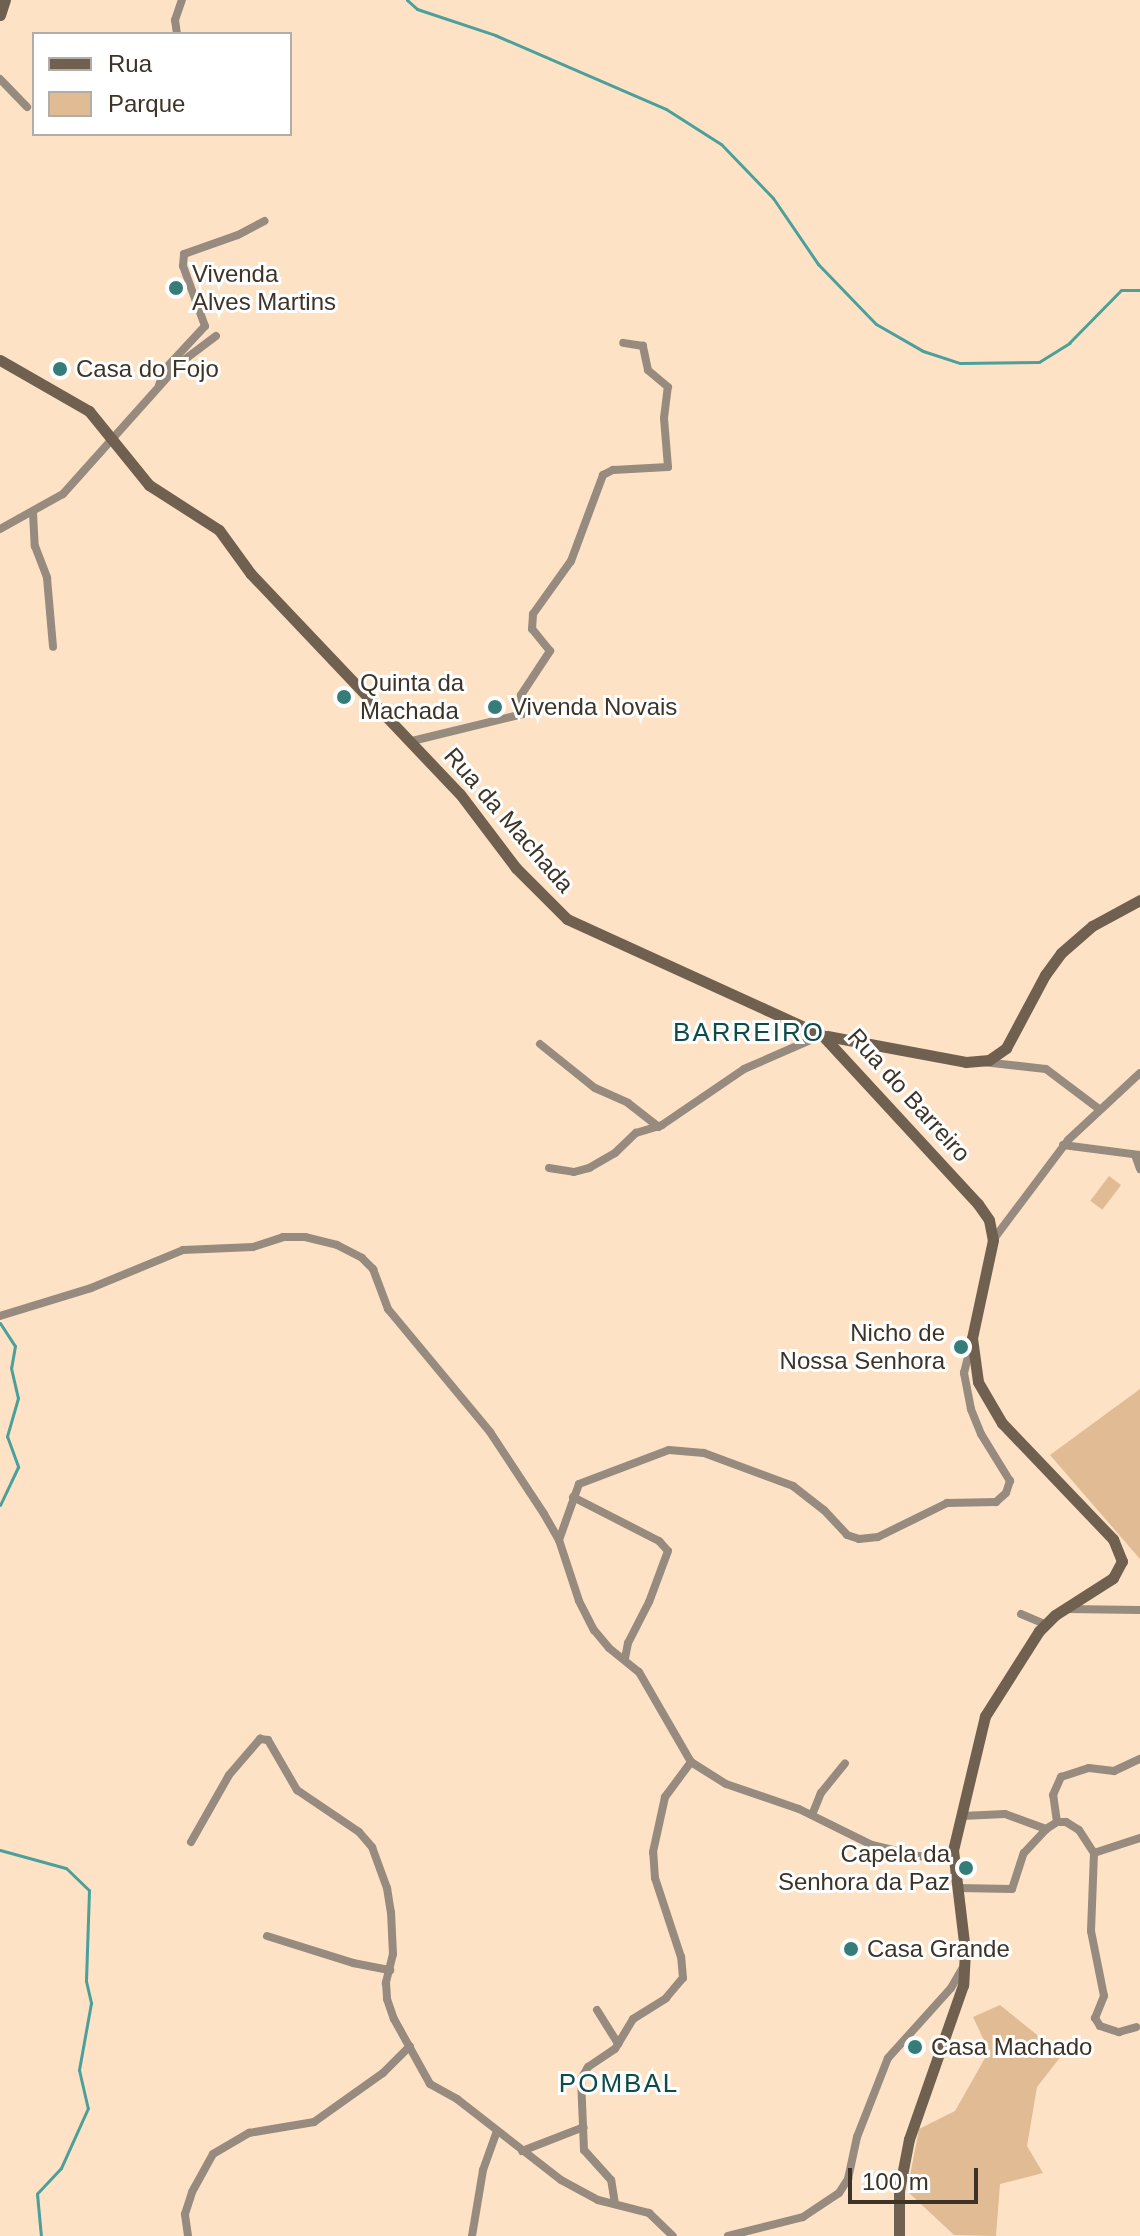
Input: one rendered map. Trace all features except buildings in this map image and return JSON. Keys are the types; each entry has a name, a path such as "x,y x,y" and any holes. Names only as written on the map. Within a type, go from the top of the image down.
{"street":[{"path":"0,15 5,0"},
{"path":"177,32 175,20 182,0"},
{"path":"0,79 27,107"},
{"path":"157,389 166,368 205,326 183,266 184,254 238,235 264,221"},
{"path":"0,529 63,494 189,353 216,336"},
{"path":"412,741 523,714 521,695 550,651 532,629 533,614 571,561 603,475 613,470 668,467 664,414 668,387 648,370 643,346 623,343"},
{"name":"Rua da Machada","path":"0,360 81,405 156,491 219,530 259,583 412,741 467,803 524,877 567,919 589,932"},
{"path":"33,513 35,546 47,578 53,647"},
{"path":"982,1062 1006,1048 1045,975 1061,953 1098,922 1140,900"},
{"name":"Rua do Barreiro","path":"589,932 822,1035 978,1204 989,1220 993,1240"},
{"path":"549,1168 565,1172 584,1170 615,1153 636,1133 659,1127 744,1069 822,1035 982,1062 1046,1069 1099,1109"},
{"path":"540,1044 595,1088 632,1105 659,1127"},
{"path":"559,1540 577,1486 585,1480 652,1454 684,1450 704,1453 793,1486 830,1515 847,1535 859,1539 878,1537 947,1503 996,1502 1006,1493 1010,1481 981,1434 971,1409 964,1373 993,1240 1063,1145 1140,1073"},
{"path":"1063,1145 1138,1155 1140,1169"},
{"path":"1,1316 91,1288 183,1250 253,1247 295,1237 337,1245 371,1265 388,1309 490,1432 559,1540 587,1619 609,1648 625,1659 646,1683 691,1762 734,1788 812,1815 872,1845 918,1856 953,1859"},
{"path":"899,2236 899,2191 909,2139 962,1992 965,1961 953,1859 989,1705 1045,1624 1116,1576 1122,1564 1121,1550 995,1413 978,1382 972,1341"},
{"path":"573,1497 656,1539 668,1551 649,1602 628,1643 625,1659"},
{"path":"1065,1609 1140,1610"},
{"path":"1021,1614 1045,1624"},
{"path":"191,1842 229,1775 258,1741 266,1739 297,1790 320,1809 355,1829 370,1844 389,1896 393,1949 387,1999 432,2086 457,2099 522,2151 580,2191 653,2215 673,2236"},
{"path":"1057,1822 1052,1797 1061,1777 1089,1768 1112,1771 1140,1759"},
{"path":"615,2204 609,2177 585,2152 581,2075 618,2044 629,2022 666,1998 683,1978 681,1957 655,1878 653,1852 665,1797 691,1762"},
{"path":"812,1815 821,1793 845,1763"},
{"path":"962,1816 1005,1814 1046,1829"},
{"path":"958,1888 1012,1889 1024,1853 1046,1829 1057,1822 1074,1825 1094,1853 1091,1931 1104,1996 1095,2018 1100,2026 1119,2032 1136,2027"},
{"path":"1094,1853 1140,1838"},
{"path":"267,1936 390,1970"},
{"path":"728,2236 803,2217 839,2193 848,2179 857,2137 888,2058 951,1988 965,1961"},
{"path":"597,2010 618,2044"},
{"path":"188,2236 185,2214 192,2192 213,2154 243,2135 314,2122 379,2076 410,2046"},
{"path":"522,2151 584,2127"},
{"path":"472,2236 485,2163 497,2131"}],"green space":[{"path":"1109,1176 1121,1185 1102,1210 1090,1201"},
{"path":"1140,1389 1140,1559 1050,1455"},
{"path":"1000,2005 1062,2055 1037,2087 1027,2146 1043,2173 1000,2184 996,2236 954,2235 907,2191 919,2129 955,2111 989,2051 973,2017"}],"waterway":[{"path":"407,0 417,9 495,35 666,109 721,144 773,198 818,264 876,324 923,351 960,363 1039,362 1069,343 1121,290 1140,290"},
{"path":"0,1323 15,1346 11,1368 18,1398 7,1436 18,1467 0,1505"},
{"path":"0,1850 66,1868 89,1890 86,1981 91,2003 79,2070 88,2108 61,2168 37,2194 41,2236"}],"place":[{"name":"Vivenda Alves Martins","path":"176,288"},
{"name":"Casa do Fojo","path":"60,369"},
{"name":"Quinta da Machada","path":"344,697"},
{"name":"Vivenda Novais","path":"495,707"},
{"name":"Nicho de Nossa Senhora","path":"961,1347"},
{"name":"Capela da Senhora da Paz","path":"966,1868"},
{"name":"Casa Grande","path":"851,1949"},
{"name":"Casa Machado","path":"915,2047"}],"district":[{"name":"BARREIRO","path":"749,1033"},
{"name":"POMBAL","path":"619,2084"}]}
